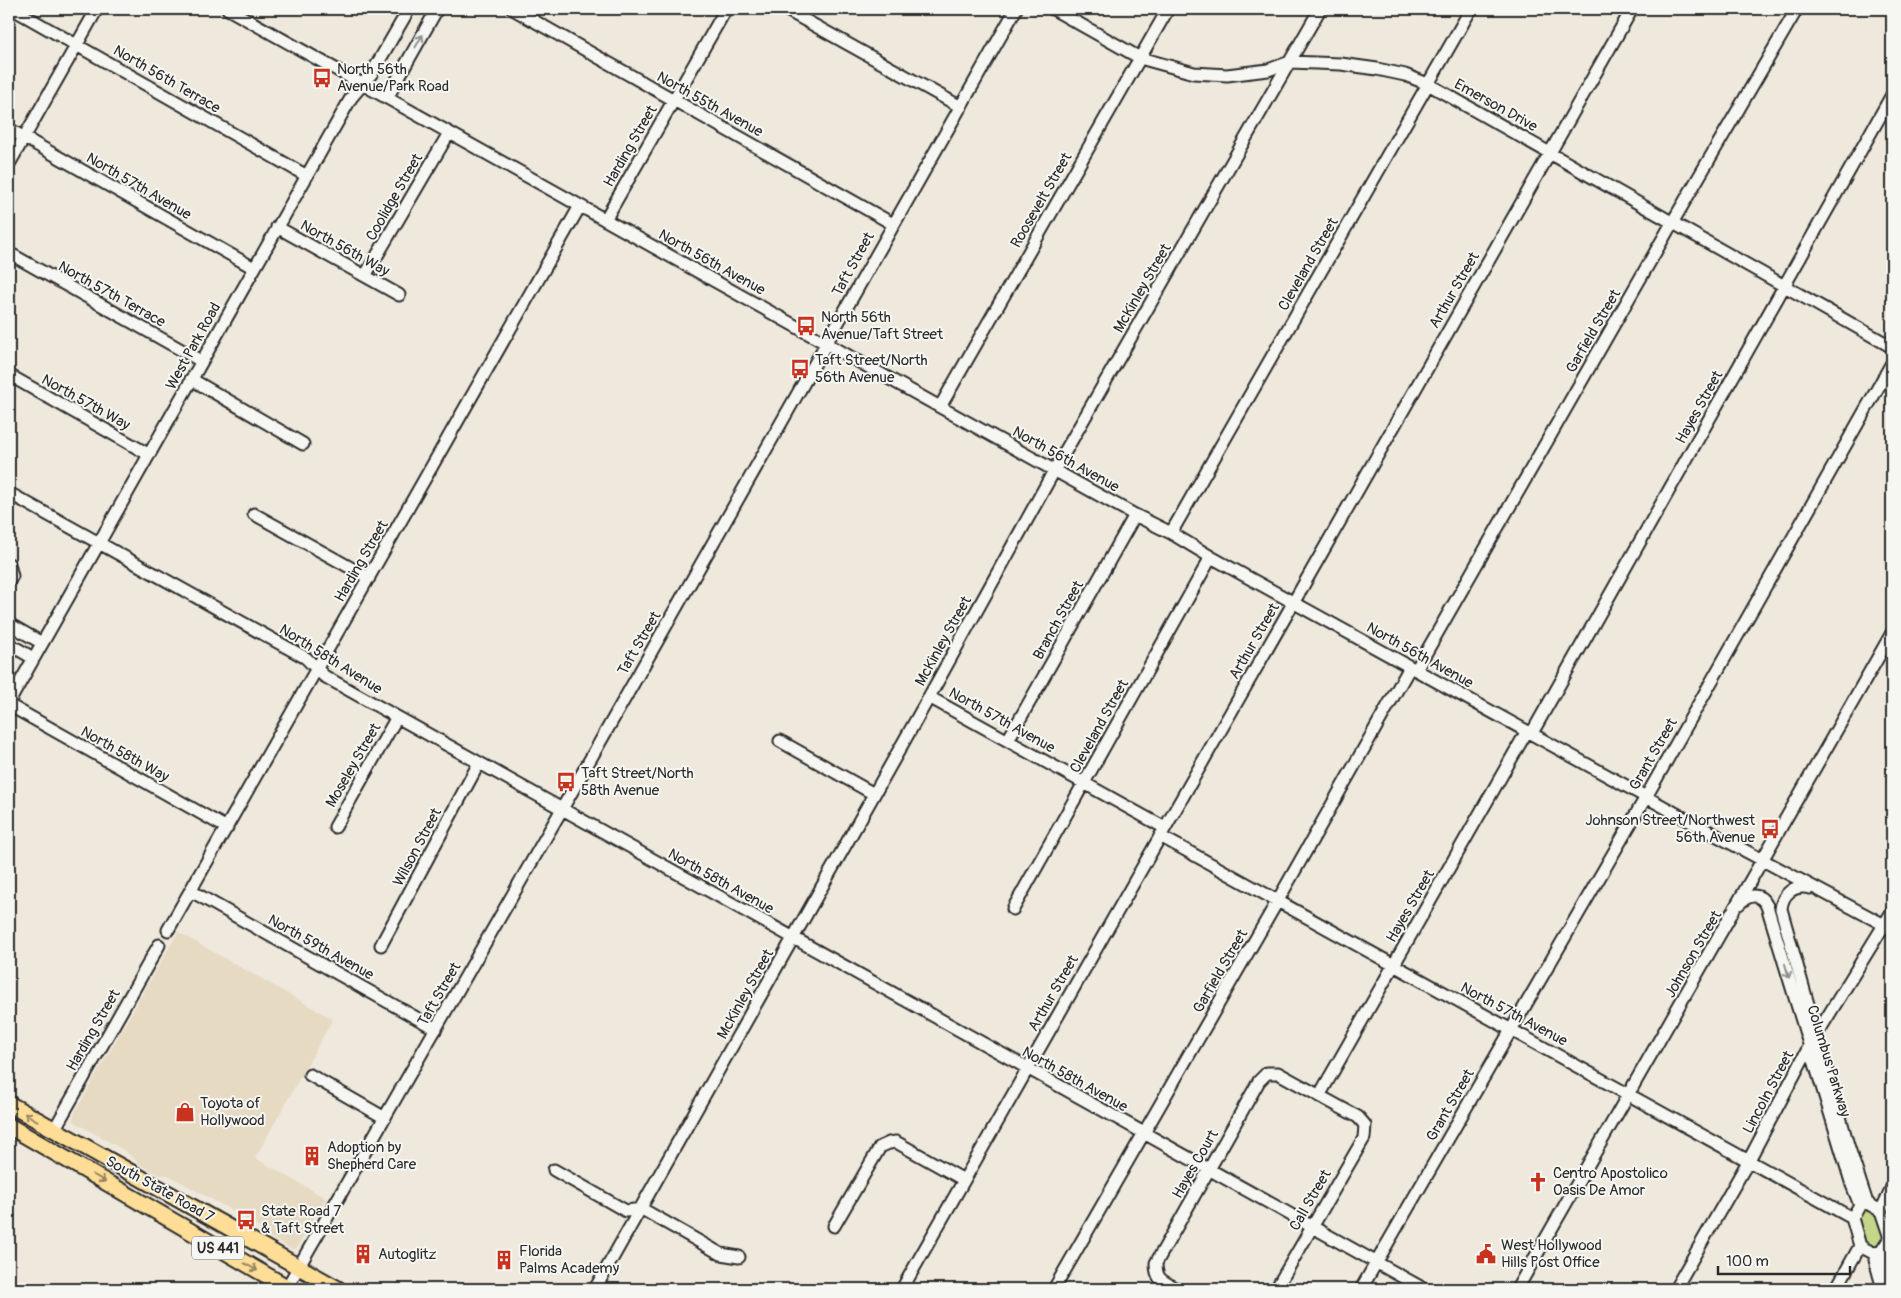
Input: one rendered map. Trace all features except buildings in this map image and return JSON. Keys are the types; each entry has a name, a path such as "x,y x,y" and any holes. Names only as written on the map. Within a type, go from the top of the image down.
{"main road":[{"name":"South State Road 7","path":"9,1104 338,1289"},
{"name":"South State Road 7","path":"9,1126 287,1289"},
{"path":"27,1137 43,1136 54,1130"},
{"path":"69,1161 81,1154 95,1152"}],"street":[{"name":"North 56th Terrace","path":"13,9 307,176"},
{"path":"9,164 97,9"},
{"name":"North 56th Avenue","path":"228,9 827,342 940,407 1055,469 1134,515 1170,533 1763,861 1888,927"},
{"name":"West Park Road","path":"9,704 277,226 351,98 372,73 409,9"},
{"path":"387,98 438,9"},
{"name":"North 55th Avenue","path":"513,9 893,224"},
{"name":"Harding Street","path":"605,220 726,9"},
{"path":"785,9 961,107"},
{"name":"Taft Street","path":"287,1289 1016,9"},
{"name":"Emerson Drive","path":"1054,9 1140,58 1194,73 1227,75 1268,70 1290,62 1341,64 1405,75 1428,84 1892,347"},
{"name":"Roosevelt Street","path":"940,407 1168,9"},
{"name":"McKinley Street","path":"595,1289 642,1209 1055,469 1320,9"},
{"name":"Cleveland Street","path":"1170,533 1471,9"},
{"name":"Arthur Street","path":"902,1289 1632,9"},
{"name":"Garfield Street","path":"1054,1289 1797,9"},
{"name":"Hayes Street","path":"1319,1096 1785,286 1892,95"},
{"name":"North 57th Avenue","path":"9,129 254,268"},
{"name":"Coolidge Street","path":"365,276 449,133"},
{"name":"Harding Street","path":"168,930 580,206"},
{"name":"North 56th Way","path":"277,226 399,295"},
{"name":"North 57th Terrace","path":"9,253 202,361"},
{"name":"Grant Street","path":"1361,1289 1646,797 1892,363"},
{"name":"North 57th Way","path":"9,375 148,454"},
{"path":"191,379 303,444"},
{"name":"North 58th Avenue","path":"9,493 306,658 324,676 397,718 1424,1289"},
{"path":"254,514 369,578"},
{"name":"Branch Street","path":"1008,740 1134,515"},
{"name":"Cleveland Street","path":"1013,909 1211,557"},
{"path":"9,564 12,576 9,581"},
{"path":"9,624 42,644"},
{"name":"Johnson Street","path":"1517,1289 1738,905 1892,632"},
{"path":"9,644 34,658"},
{"name":"North 57th Avenue","path":"929,697 1084,783 1277,902 1630,1094 1852,1218"},
{"name":"North 58th Way","path":"9,704 227,828"},
{"name":"Moseley Street","path":"334,827 397,718"},
{"path":"780,741 874,794"},
{"name":"Wilson Street","path":"381,945 479,763"},
{"name":"Columbus Parkway","path":"1816,889 1799,887 1788,892 1782,903 1779,923 1808,1047 1852,1185 1863,1204"},
{"name":"North 59th Avenue","path":"191,891 436,1029"},
{"name":"Columbus Parkway","path":"1738,905 1747,897 1760,897 1779,923 1817,1033 1863,1204"},
{"name":"Lincoln Street","path":"1675,1289 1749,1160 1808,1047 1888,927 1892,912"},
{"name":"Harding Street","path":"54,1130 159,945"},
{"name":"Hayes Court","path":"1177,1289 1159,1279 1156,1273 1156,1263 1260,1081 1267,1073 1278,1073 1319,1096"},
{"path":"310,1075 385,1118"},
{"name":"Call Street","path":"1276,1289 1364,1138 1365,1125 1358,1117 1319,1096"},
{"path":"834,1226 880,1147 889,1143 896,1142 964,1180"},
{"path":"554,1170 626,1211 642,1209 721,1254 739,1257"},
{"path":"1877,1253 1891,1238 1881,1211 1892,1187"},
{"path":"1836,1289 1860,1246 1852,1218 1863,1204 1881,1211"},
{"path":"1860,1246 1877,1253 1892,1289"},
{"path":"1877,1253 1883,1289"}],"shaded area":[{"path":"178,932 333,1019 255,1158 326,1198 296,1249 291,1249 268,1236 254,1223 168,1175 159,1175 141,1165 125,1151 73,1120 75,1112"}],"green space":[{"path":"1864,1210 1876,1216 1887,1236 1875,1249 1867,1244 1861,1232 1858,1218"}],"place":[{"name":"North 56th Avenue/Park Road","path":"322,78"},
{"name":"North 56th Avenue/Taft Street","path":"806,326"},
{"name":"Taft Street/North 56th Avenue","path":"800,369"},
{"name":"Taft Street/North 58th Avenue","path":"566,782"},
{"name":"Johnson Street/Northwest 56th Avenue","path":"1770,829"},
{"name":"Toyota of Hollywood","path":"185,1112"},
{"name":"Adoption by Shepherd Care","path":"312,1156"},
{"name":"Centro Apostolico Oasis De Amor","path":"1538,1182"},
{"name":"State Road 7 & Taft Street","path":"246,1220"},
{"name":"Autoglitz","path":"363,1254"},
{"name":"West Hollywood Hills Post Office","path":"1486,1254"},
{"name":"Florida Palms Academy","path":"504,1260"}]}
